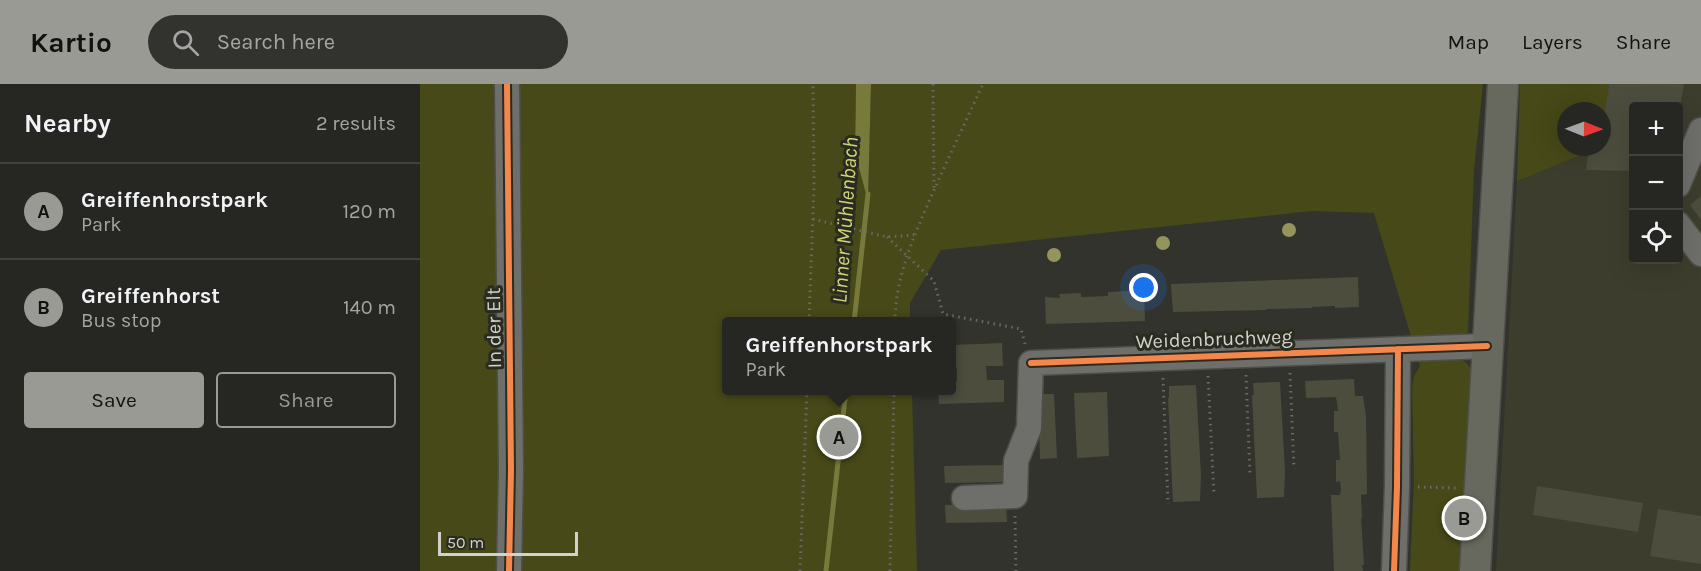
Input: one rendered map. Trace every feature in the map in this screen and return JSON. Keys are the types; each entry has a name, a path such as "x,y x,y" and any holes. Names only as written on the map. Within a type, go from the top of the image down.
{"main road":[{"path":"1475,571 1486,346 1503,84"}],"street":[{"name":"In der Elt","path":"507,84 511,458 508,571"},
{"path":"1683,173 1701,130"},
{"path":"1683,231 1701,254"},
{"name":"Weidenbruchweg","path":"1031,363 1486,346"},
{"path":"1394,571 1398,349"},
{"path":"964,498 1015,496 1016,461 1029,428 1031,363"}],"path":[{"path":"809,317 813,219 813,84"},
{"path":"933,84 934,189"},
{"path":"895,317 895,304 907,255 934,189 983,84"},
{"path":"813,219 887,237 915,235"},
{"path":"887,237 934,281 942,314 1021,329 1031,363"},
{"path":"1290,353 1294,469"},
{"path":"1245,355 1250,476"},
{"path":"1208,356 1214,495"},
{"path":"1162,358 1168,504"},
{"path":"800,571 807,395"},
{"path":"890,571 894,395"},
{"path":"1397,487 1479,488"},
{"path":"1015,496 1016,571"}],"shaded area":[{"path":"420,84 856,84 855,153 868,198 871,84 1483,84 1474,170 1468,332 1432,358 1461,359 1473,373 1464,571 1410,571 1414,482 1412,387 1414,376 1420,366 1374,213 1312,211 941,250 910,303 910,317 722,317 722,395 912,395 917,571 420,571"},
{"name":"Linner Mühlenbach","path":"856,84 871,84 868,201 855,153"},
{"path":"1520,84 1609,84 1606,102 1557,102 1557,156 1579,156 1517,181"},
{"path":"1609,84 1701,84 1701,571 1496,571 1517,181 1580,156 1611,156 1611,102 1607,102"}],"building":[{"path":"1609,84 1684,84 1681,102 1629,102 1629,171 1586,170 1588,156 1611,156 1611,102 1606,102"},
{"path":"1701,196 1701,220 1690,205"},
{"path":"1358,277 1359,307 1173,312 1171,284"},
{"path":"1130,291 1130,295 1144,294 1145,321 1046,324 1045,297 1060,298 1059,294 1081,293 1081,297 1108,296 1108,292"},
{"path":"1002,343 1003,366 986,366 987,380 1004,380 1004,402 939,404 938,395 956,395 956,345"},
{"path":"1354,379 1355,396 1363,396 1366,416 1367,494 1361,495 1364,565 1362,565 1363,571 1334,571 1331,495 1340,495 1341,489 1340,481 1336,482 1336,460 1340,460 1338,432 1334,432 1334,411 1338,411 1337,403 1336,397 1306,398 1305,381"},
{"path":"1280,382 1285,472 1284,497 1257,498 1253,383"},
{"path":"1196,385 1201,476 1200,501 1173,502 1169,386"},
{"path":"1107,392 1109,456 1077,458 1074,393"},
{"path":"1038,394 1054,394 1057,458 1040,459"},
{"path":"1004,465 1005,482 945,483 944,466"},
{"path":"1537,486 1643,503 1638,532 1533,515"},
{"path":"1006,504 1007,522 946,523 945,505"},
{"path":"1658,509 1701,516 1701,564 1650,556"}],"waterway":[{"name":"Linner Mühlenbach","path":"855,317 868,194"},
{"name":"Linner Mühlenbach","path":"826,571 845,395"}],"cycle path":[{"path":"507,84 511,470 509,571"},
{"path":"1031,363 1487,346"},
{"path":"1394,571 1398,349"}],"place":[{"name":"Greiffenhorstpark","path":"839,437"},
{"name":"Greiffenhorst","path":"1464,518"}]}
